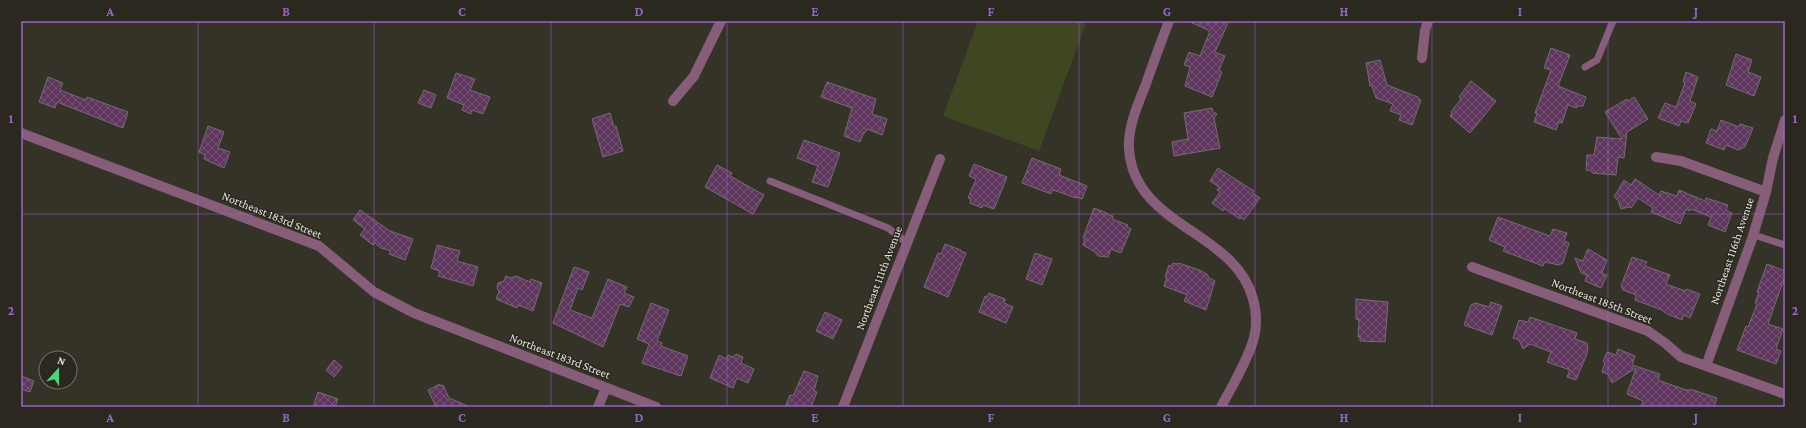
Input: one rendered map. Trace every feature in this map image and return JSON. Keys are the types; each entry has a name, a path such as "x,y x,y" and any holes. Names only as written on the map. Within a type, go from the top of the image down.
{"street":[{"path":"673,101 694,76 721,21"},
{"path":"1169,21 1135,112 1129,140 1129,150 1137,179 1148,196 1165,213 1227,257 1249,285 1255,307 1253,341 1221,407"},
{"path":"1422,58 1425,30 1428,21"},
{"name":"Northeast 116th Avenue","path":"1706,366 1754,235 1766,192 1772,158 1785,120"},
{"name":"Northeast 183rd Street","path":"21,133 319,246 374,292 414,313 656,407"},
{"path":"1656,157 1681,161 1766,192"},
{"name":"Northeast 111th Avenue","path":"843,407 940,159"},
{"name":"Northeast 185th Street","path":"1472,267 1648,332 1665,343 1681,357 1785,394"},
{"path":"598,407 606,388"}],"lane":[{"path":"1585,67 1597,60 1613,21"},
{"path":"770,181 888,228 907,243"},
{"path":"1754,235 1785,245"}],"green space":[{"path":"978,21 1087,21 1039,151 943,116"}],"building":[{"path":"1188,21 1229,21 1215,52 1225,56 1219,70 1222,72 1212,97 1185,86 1190,67 1184,65 1189,52 1200,56 1210,31"},
{"path":"1551,48 1570,55 1558,86 1586,97 1583,106 1577,106 1577,108 1568,105 1562,123 1559,122 1556,130 1534,122 1537,114 1535,113 1551,70 1544,68"},
{"path":"1736,54 1752,60 1748,72 1761,77 1754,96 1726,85"},
{"path":"1380,60 1387,85 1418,97 1418,99 1421,100 1412,125 1399,120 1401,115 1390,111 1393,104 1376,98 1372,86 1370,86 1366,63"},
{"path":"1686,72 1698,77 1690,101 1696,104 1688,123 1681,121 1679,126 1658,118 1665,103 1676,107 1685,83 1683,82"},
{"path":"456,73 475,79 470,90 490,97 483,114 472,110 471,114 462,110 464,105 447,98"},
{"path":"48,77 63,83 60,90 86,100 87,97 128,112 123,128 57,102 55,108 39,102"},
{"path":"1471,81 1496,101 1470,133 1450,116 1452,113 1451,112 1461,99 1459,97"},
{"path":"827,82 876,99 872,114 887,119 882,135 867,129 865,133 864,132 860,142 844,136 852,108 821,97"},
{"path":"424,90 436,95 431,108 418,103"},
{"path":"1634,97 1648,119 1627,132 1624,158 1618,157 1616,175 1592,173 1592,171 1586,170 1587,155 1594,155 1597,137 1622,139 1605,112 1627,99 1628,101"},
{"path":"1212,108 1213,112 1217,114 1214,118 1220,148 1174,156 1172,142 1188,139 1184,113"},
{"path":"610,113 614,127 616,126 623,151 603,157 592,119"},
{"path":"1721,120 1739,127 1740,124 1753,128 1745,147 1738,150 1726,145 1724,150 1706,143 1711,129 1717,131"},
{"path":"208,126 224,132 218,148 230,152 224,168 204,159 205,155 199,152"},
{"path":"804,140 840,153 828,187 812,182 818,166 797,158"},
{"path":"1032,158 1061,169 1059,175 1087,186 1082,199 1053,190 1051,194 1022,183"},
{"path":"974,164 1007,177 994,209 983,205 982,208 970,203 971,199 968,198 976,179 969,176"},
{"path":"717,165 732,173 730,176 764,195 753,214 705,187"},
{"path":"1218,168 1254,191 1252,193 1260,198 1244,220 1225,209 1223,211 1212,203 1220,192 1217,190 1219,187 1210,181"},
{"path":"1635,179 1659,195 1661,191 1677,196 1679,190 1705,201 1706,198 1728,205 1726,210 1732,213 1725,232 1708,225 1711,217 1691,209 1690,211 1686,209 1680,224 1651,212 1653,208 1638,198 1631,208 1621,209 1618,200 1614,197 1624,180 1631,185"},
{"path":"1094,208 1113,216 1112,219 1128,225 1127,227 1131,229 1121,253 1111,249 1108,257 1098,256 1095,252 1083,245 1085,239 1083,238"},
{"path":"360,210 390,231 413,239 405,260 389,254 391,251 381,248 375,243 373,245 360,235 365,229 353,220"},
{"path":"1498,217 1550,236 1553,229 1567,233 1564,241 1569,243 1563,263 1559,265 1545,262 1543,266 1503,251 1505,247 1489,240"},
{"path":"945,244 966,253 948,297 924,287 938,253 941,254"},
{"path":"437,245 460,251 457,261 478,267 473,286 438,276 440,271 431,268"},
{"path":"1588,249 1607,260 1602,273 1607,275 1601,288 1585,281 1587,275 1581,273 1575,258 1583,261"},
{"path":"1035,253 1052,259 1042,285 1026,279"},
{"path":"1632,257 1647,262 1645,266 1670,275 1666,284 1685,291 1686,289 1700,294 1690,318 1684,315 1682,320 1667,314 1662,310 1635,300 1636,295 1623,290 1621,286"},
{"path":"1173,263 1179,263 1199,270 1207,274 1209,278 1215,281 1206,310 1184,301 1187,295 1164,286 1169,265 1172,266"},
{"path":"1767,264 1785,271 1785,276 1768,324 1783,329 1776,349 1781,351 1776,364 1737,350 1746,326 1748,327 1757,304 1755,303 1759,292 1757,292"},
{"path":"574,267 589,272 582,290 578,288 570,310 592,318 608,279 627,287 624,293 634,297 629,307 620,304 603,347 553,323"},
{"path":"506,276 511,278 516,276 530,282 531,279 542,283 533,311 518,305 517,308 496,299 499,292 497,288 498,283 504,281"},
{"path":"989,293 1005,299 1004,303 1013,307 1006,323 979,312 985,296 987,297"},
{"path":"1356,299 1388,302 1385,342 1360,341 1360,337 1358,337 1359,320 1356,319"},
{"path":"1491,302 1502,306 1492,335 1464,325 1471,305 1475,303 1489,307"},
{"path":"651,303 669,310 657,341 662,343 661,346 688,356 681,376 642,363 649,344 637,339"},
{"path":"825,312 842,320 833,339 816,331"},
{"path":"1530,317 1577,333 1575,339 1587,343 1587,354 1576,380 1567,377 1570,370 1547,362 1551,352 1530,344 1523,349 1519,340 1513,338 1519,320 1528,322"},
{"path":"1618,349 1635,356 1632,365 1660,374 1658,380 1686,390 1693,390 1717,398 1714,407 1641,407 1643,401 1627,394 1636,368 1612,383 1608,374 1602,372 1605,362 1603,361 1607,352 1616,355"},
{"path":"736,354 743,357 741,363 754,369 748,383 737,378 733,388 710,378 719,355 726,359 728,355 733,357"},
{"path":"334,360 342,367 334,377 326,370"},
{"path":"804,371 818,376 814,391 817,392 811,407 785,407 790,395 793,396"},
{"path":"21,376 34,381 30,392 21,389"},
{"path":"440,384 440,386 443,385 449,398 470,407 436,407 428,390"},
{"path":"318,392 338,399 335,407 313,407"}]}
